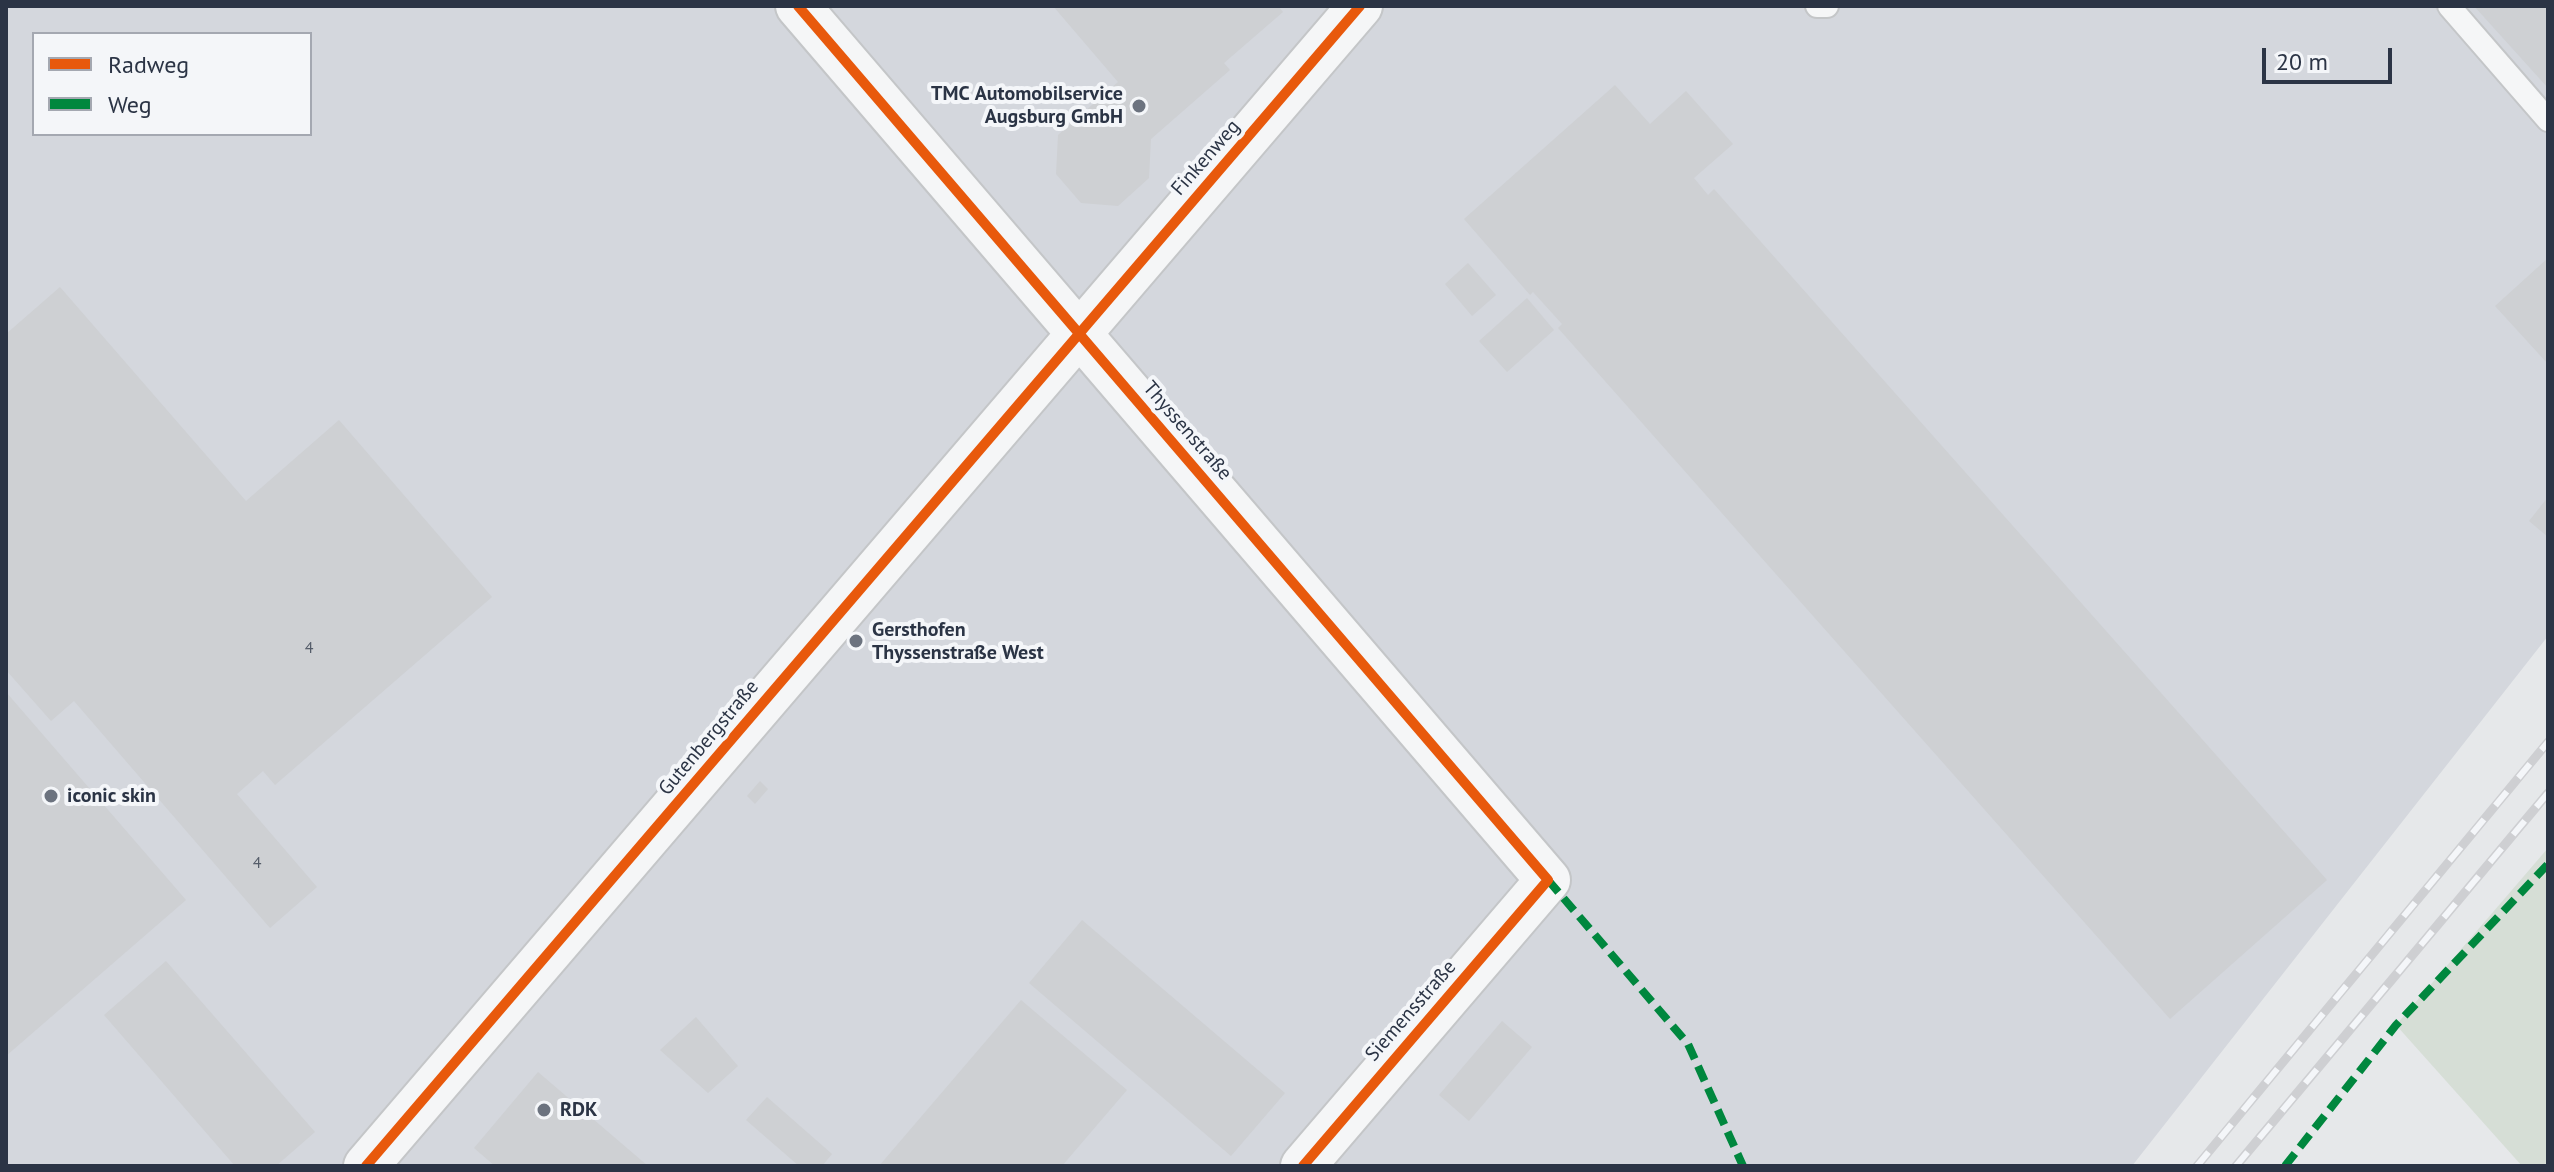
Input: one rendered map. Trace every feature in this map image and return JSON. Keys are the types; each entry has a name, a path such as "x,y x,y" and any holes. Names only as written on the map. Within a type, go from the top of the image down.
{"street":[{"name":"Thyssenstraße","path":"798,6 1548,880"},
{"name":"Finkenweg","path":"1079,333 1360,6"},
{"name":"Gutenbergstraße","path":"378,1162 1079,333"},
{"name":"Siemensstraße","path":"1303,1166 1548,880"}],"lane":[{"path":"1817,6 1827,6"},
{"path":"2449,6 2548,120"}],"shaded area":[{"path":"6,6 2548,6 2548,636 2132,1166 6,1166"},
{"path":"2548,848 2548,1166 2522,1166 2396,1025"}],"building":[{"name":"TMC Automobilservice Augsburg GmbH","path":"1053,6 1278,6 1283,12 1224,63 1230,70 1151,139 1149,178 1118,206 1081,203 1056,174 1058,135 1118,82"},
{"path":"2474,6 2548,6 2548,88"},
{"path":"1615,85 1650,124 1686,91 1733,144 1694,178 1708,195 1714,189 2327,880 2170,1019 1558,328 1562,324 1533,292 1530,295 1464,219"},
{"path":"2548,258 2548,364 2495,306"},
{"path":"1468,263 1496,295 1472,316 1445,284"},
{"path":"60,287 246,501 339,420 492,597 275,785 263,771 237,794 317,887 270,928 74,701 51,721 6,670 6,334"},
{"path":"1527,298 1554,330 1507,372 1479,341"},
{"path":"2548,497 2548,537 2529,521"},
{"name":"iconic skin","path":"6,692 186,900 6,1056"},
{"path":"760,781 768,789 755,804 747,796"},
{"path":"1082,920 1285,1093 1231,1156 1029,983"},
{"path":"166,961 315,1132 276,1166 235,1166 104,1015"},
{"path":"1021,1000 1127,1090 1062,1166 879,1166"},
{"path":"696,1017 738,1066 708,1093 660,1050"},
{"path":"1502,1021 1532,1047 1469,1121 1439,1095"},
{"name":"RDK","path":"538,1072 648,1166 495,1166 474,1148"},
{"path":"767,1097 832,1154 822,1166 799,1166 746,1120"}],"railway":[{"path":"2197,1166 2548,742"},
{"path":"2236,1166 2548,793"}],"marked path":[{"path":"2285,1166 2396,1025 2548,864"},
{"path":"1548,880 1688,1044 1743,1166"}],"cycle path":[{"path":"798,6 1548,880 1303,1166"},
{"path":"366,1166 1360,6"}],"place":[{"name":"TMC Automobilservice Augsburg GmbH","path":"1139,106"},
{"name":"Gersthofen Thyssenstraße West","path":"856,641"},
{"name":"iconic skin","path":"51,796"},
{"name":"RDK","path":"544,1110"}]}
